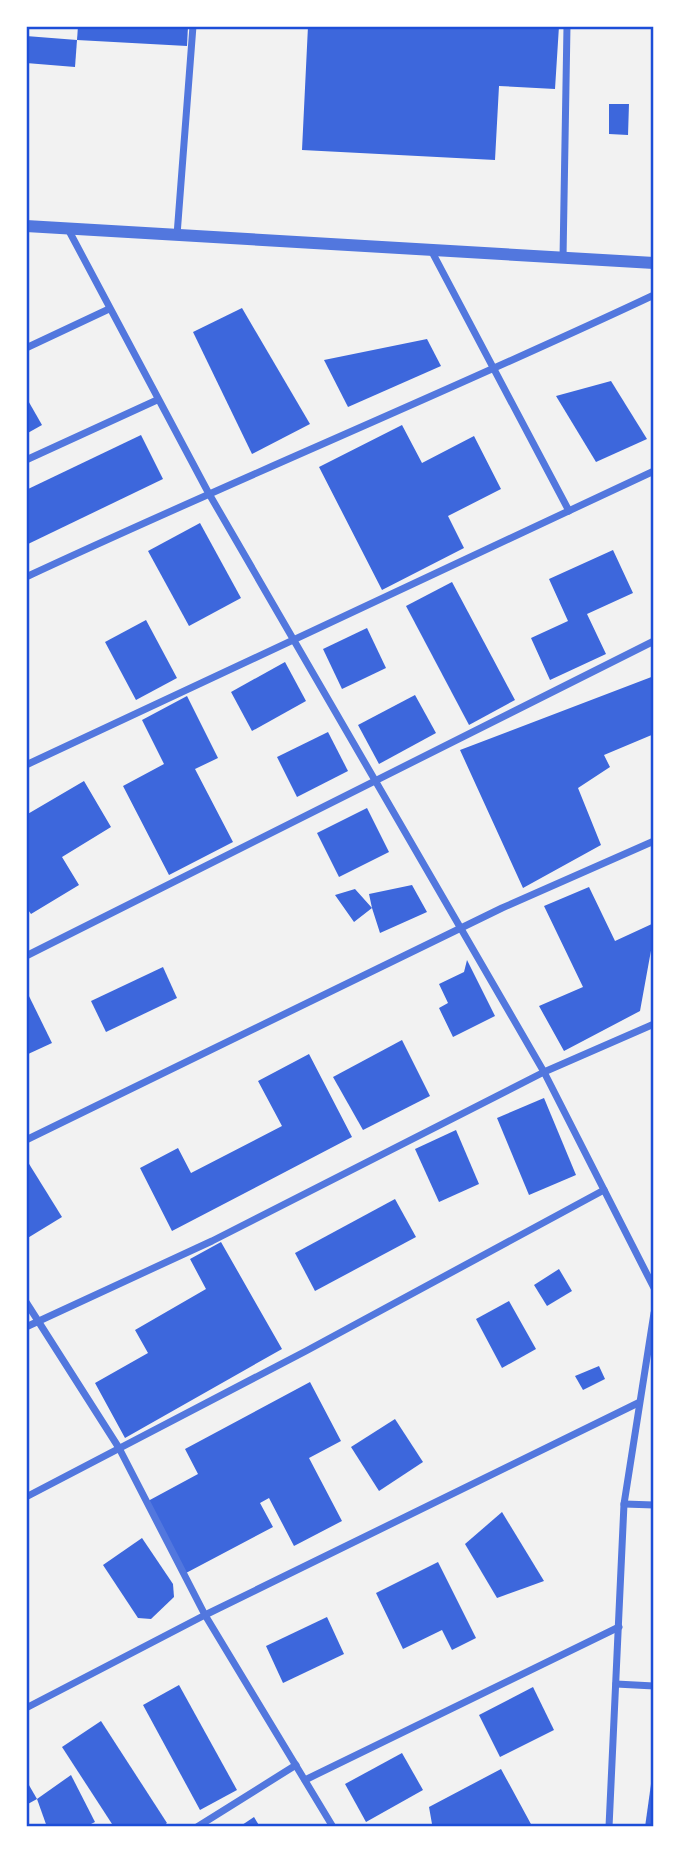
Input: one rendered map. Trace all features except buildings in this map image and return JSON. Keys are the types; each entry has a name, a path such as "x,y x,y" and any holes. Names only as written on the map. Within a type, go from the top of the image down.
{"street":[{"path":"177,235 193,26"},
{"path":"563,258 567,26"},
{"path":"26,226 654,263"},
{"path":"68,228 208,492 544,1072 654,1288"},
{"path":"431,250 569,511"},
{"path":"26,577 208,492 496,370 654,295"},
{"path":"26,348 109,309"},
{"path":"26,460 157,400"},
{"path":"26,765 654,471"},
{"path":"26,956 654,641"},
{"path":"26,1140 461,928 654,841"},
{"path":"26,1327 212,1241 544,1072 654,1024"},
{"path":"26,1497 306,1351 604,1190"},
{"path":"26,1302 119,1448 205,1615 333,1827"},
{"path":"609,1827 625,1504 638,1404 654,1313"},
{"path":"26,1707 205,1615 638,1404"},
{"path":"625,1504 654,1505"},
{"path":"305,1780 619,1627"},
{"path":"616,1684 654,1686"},
{"path":"197,1827 296,1765"}]}
